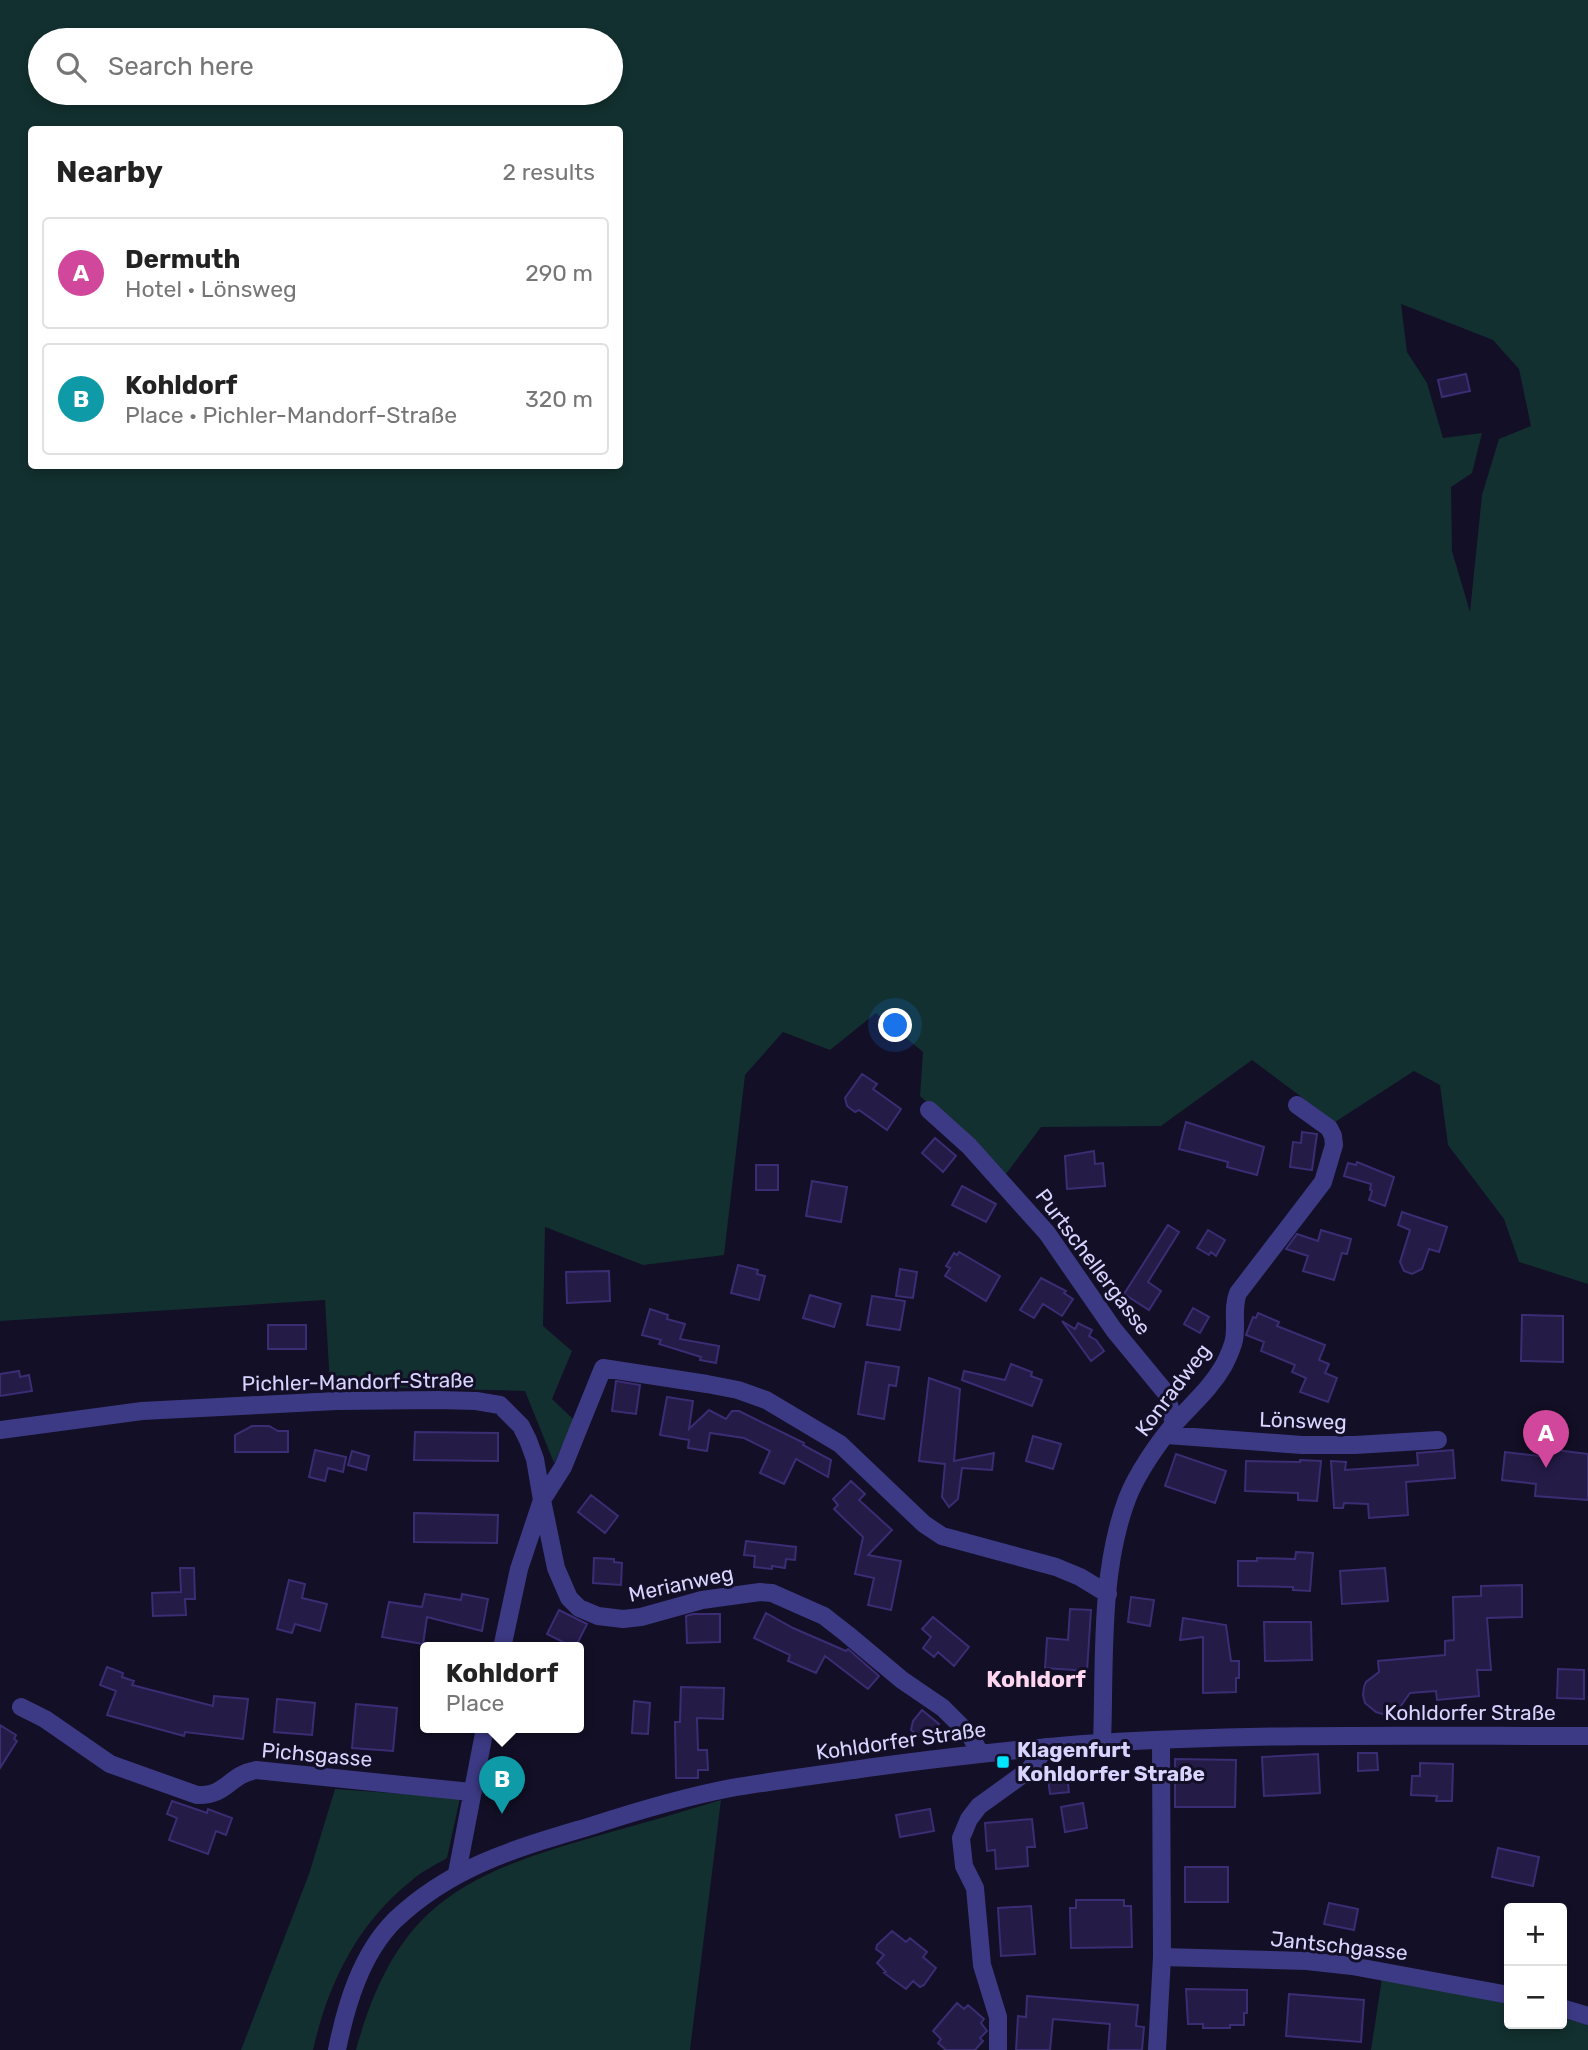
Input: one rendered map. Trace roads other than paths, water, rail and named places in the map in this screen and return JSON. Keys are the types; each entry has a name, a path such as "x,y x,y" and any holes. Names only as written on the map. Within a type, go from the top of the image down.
{"street":[{"name":"Konradweg","path":"1102,1743 1108,1594 1112,1557 1128,1498 1171,1429 1204,1394 1223,1366 1232,1349 1235,1301 1238,1293 1323,1182 1334,1145 1333,1136 1329,1128 1297,1105"},
{"name":"Purtschellergasse","path":"929,1110 969,1146 1047,1233 1114,1330 1166,1393 1171,1429"},
{"path":"542,1500 563,1467 603,1368 707,1384 738,1390 766,1400 832,1438 924,1524 942,1536 1056,1567 1080,1577 1108,1594"},
{"name":"Pichler-Mandorf-Straße","path":"0,1430 142,1411 336,1401 476,1401 500,1405 521,1426 535,1459 542,1500 519,1569 503,1642"},
{"name":"Lönsweg","path":"1171,1429 1302,1445 1438,1440"},
{"name":"Merianweg","path":"542,1500 556,1568 569,1598 579,1608 598,1616 623,1619 641,1617 702,1600 772,1593 824,1616 902,1680 943,1708 970,1735 980,1753"},
{"name":"Pichsgasse","path":"21,1707 45,1719 110,1765 197,1795 210,1796 221,1792 237,1776 256,1770 471,1792"},
{"path":"457,1874 484,1733"},
{"name":"Kohldorfer Straße","path":"337,2050 345,2012 361,1969 392,1923 416,1902 457,1874 519,1848 667,1803 728,1789 980,1753 1047,1747 1161,1740 1588,1736"},
{"path":"1157,2050 1162,1957 1161,1740"},
{"path":"998,2050 998,2017 982,1965 975,1888 964,1866 961,1838 969,1818 979,1806 1029,1770 1047,1747"},
{"name":"Jantschgasse","path":"1162,1957 1307,1961 1352,1966 1504,1994"},
{"path":"1567,2010 1588,2016"}],"place":[{"name":"Dermuth","path":"1546,1468"},
{"name":"Klagenfurt Kohldorfer Straße","path":"1003,1762"},
{"name":"Kohldorf","path":"502,1814"}],"district":[{"name":"Kohldorf","path":"1036,1679"}]}
